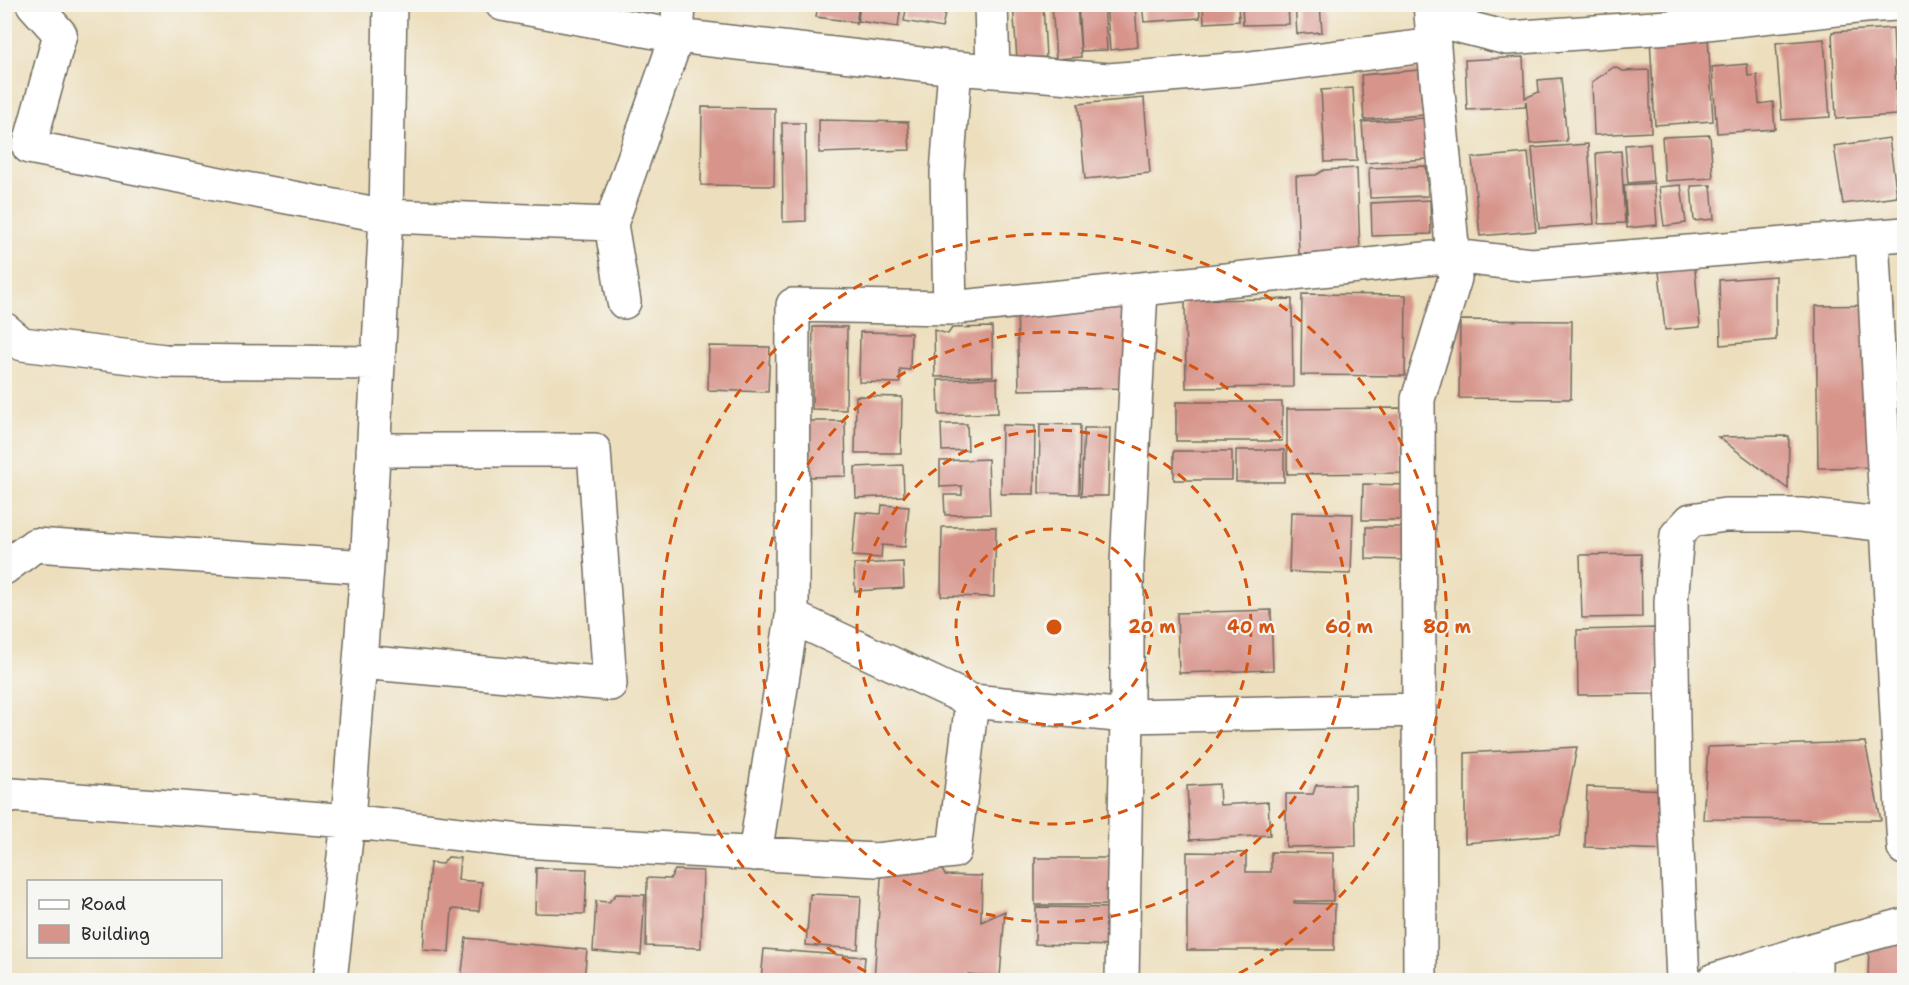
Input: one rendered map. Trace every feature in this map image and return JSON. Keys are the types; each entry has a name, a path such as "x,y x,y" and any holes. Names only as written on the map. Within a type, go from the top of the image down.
{"street":[{"path":"33,4 60,34 29,147 386,216 612,224"},
{"path":"330,981 348,821 366,567 386,216 390,4"},
{"path":"502,4 678,20 956,68 1109,80 1242,69 1432,23 1507,38 1669,27 1896,4"},
{"path":"991,4 993,71"},
{"path":"624,302 612,224 678,20"},
{"path":"1420,981 1418,399 1455,278 1432,23"},
{"path":"950,308 946,173 956,68"},
{"path":"755,854 792,617 793,305 950,308 1453,256 1531,265 1905,234"},
{"path":"1872,236 1896,525 1905,848"},
{"path":"1122,981 1127,716 1127,564 1141,289"},
{"path":"4,329 22,344 165,361 378,363"},
{"path":"360,662 610,684 594,450 373,450"},
{"path":"1683,981 1674,784 1671,625 1677,535 1691,520 1725,515 1801,515 1896,525"},
{"path":"4,568 35,545 366,567"},
{"path":"792,617 972,700 1127,716 1419,710"},
{"path":"4,800 13,795 348,821 520,842 876,860 954,851 972,700"},
{"path":"1714,981 1815,949 1905,925"},
{"path":"1815,949 1815,981"}],"building":[{"path":"768,4 810,4 810,10 768,10"},
{"path":"818,4 859,4 856,25 855,22 816,17"},
{"path":"860,4 901,4 898,27 858,21"},
{"path":"907,4 947,4 942,28 904,21"},
{"path":"1013,4 1043,4 1046,57 1017,59"},
{"path":"1052,4 1077,4 1081,57 1056,59"},
{"path":"1078,4 1104,4 1107,50 1081,51"},
{"path":"1106,4 1135,4 1138,47 1110,50"},
{"path":"1142,4 1199,4 1200,18 1144,22"},
{"path":"1203,4 1238,4 1239,21 1204,23"},
{"path":"1242,4 1288,4 1289,24 1243,25"},
{"path":"1295,4 1320,4 1322,32 1297,34"},
{"path":"1893,28 1897,115 1836,119 1832,32"},
{"path":"1708,36 1713,121 1655,125 1650,39"},
{"path":"1824,39 1830,117 1782,120 1776,43"},
{"path":"1523,57 1525,98 1539,92 1538,80 1561,78 1567,141 1530,144 1526,101 1525,107 1467,110 1465,60"},
{"path":"1747,64 1748,76 1757,75 1759,104 1773,102 1775,129 1717,133 1712,67"},
{"path":"1614,67 1623,71 1649,70 1651,132 1594,135 1592,82"},
{"path":"1419,70 1423,115 1364,120 1361,75"},
{"path":"1353,88 1357,161 1325,162 1321,90"},
{"path":"1144,98 1150,173 1085,179 1078,104"},
{"path":"702,107 775,108 774,186 701,185"},
{"path":"1425,118 1428,159 1365,163 1362,122"},
{"path":"819,120 908,122 910,150 819,153"},
{"path":"782,123 805,123 806,221 783,222"},
{"path":"1710,135 1713,178 1665,181 1662,137"},
{"path":"1889,138 1897,197 1843,204 1834,146"},
{"path":"1650,143 1653,181 1628,183 1625,145"},
{"path":"1588,144 1594,224 1539,228 1532,148"},
{"path":"1621,151 1625,223 1599,224 1596,153"},
{"path":"1528,153 1536,231 1480,236 1472,158"},
{"path":"1426,166 1428,196 1370,198 1369,168"},
{"path":"1357,168 1360,252 1299,254 1296,176 1316,175 1324,170"},
{"path":"1654,183 1657,225 1627,228 1624,185"},
{"path":"1681,185 1686,223 1664,226 1659,187"},
{"path":"1711,185 1714,219 1694,221 1691,186"},
{"path":"1430,200 1431,234 1372,236 1371,203"},
{"path":"1694,259 1700,327 1665,330 1658,262"},
{"path":"1776,276 1776,340 1721,345 1719,280"},
{"path":"1302,294 1406,295 1405,376 1301,375"},
{"path":"1292,299 1293,387 1186,388 1185,300"},
{"path":"1126,304 1128,388 1019,390 1017,306"},
{"path":"1893,305 1894,467 1818,468 1816,306"},
{"path":"1460,320 1572,321 1571,399 1459,398"},
{"path":"813,327 847,327 846,410 812,409"},
{"path":"992,327 993,376 935,377 934,330 948,334 952,328"},
{"path":"860,332 911,333 910,370 900,369 900,383 859,382"},
{"path":"709,346 770,347 768,392 708,390"},
{"path":"997,378 998,413 939,415 938,380"},
{"path":"856,396 902,397 901,453 855,453"},
{"path":"1176,402 1282,402 1282,441 1176,441"},
{"path":"1401,408 1401,473 1287,474 1287,409"},
{"path":"807,421 845,421 846,476 808,477"},
{"path":"941,424 967,424 968,450 942,451"},
{"path":"1040,424 1080,425 1079,494 1039,493"},
{"path":"1002,425 1035,426 1034,494 1001,494"},
{"path":"1084,428 1110,428 1108,496 1081,496"},
{"path":"1789,436 1788,489 1718,437"},
{"path":"1236,450 1284,450 1284,482 1236,482"},
{"path":"1174,451 1232,451 1232,480 1174,480"},
{"path":"988,459 990,514 945,515 944,495 962,495 962,486 940,487 940,461"},
{"path":"903,465 904,496 856,498 855,467"},
{"path":"1363,484 1410,485 1410,520 1362,520"},
{"path":"882,505 909,507 905,547 882,545 881,558 852,556 856,512 881,514"},
{"path":"1291,512 1353,514 1351,574 1289,572"},
{"path":"942,527 996,527 994,597 941,596"},
{"path":"1366,527 1407,527 1407,560 1366,559"},
{"path":"1641,554 1642,617 1582,618 1580,555"},
{"path":"903,562 904,588 855,591 854,564"},
{"path":"1271,610 1273,670 1179,673 1177,613"},
{"path":"1657,628 1658,694 1578,695 1577,630"},
{"path":"1865,742 1881,820 1703,819 1708,747"},
{"path":"1577,747 1560,835 1465,843 1465,753"},
{"path":"1219,784 1220,805 1268,802 1270,835 1190,840 1187,786"},
{"path":"1316,785 1355,785 1356,846 1286,847 1286,794 1313,794"},
{"path":"1587,787 1669,790 1667,850 1585,847"},
{"path":"1187,852 1246,853 1246,872 1271,872 1271,852 1333,853 1333,901 1294,901 1294,903 1335,904 1334,950 1187,950"},
{"path":"448,857 460,858 458,880 482,882 479,911 452,909 449,952 423,950 430,863 442,864"},
{"path":"1035,858 1112,858 1112,905 1035,905"},
{"path":"882,866 942,870 945,875 982,876 981,922 1005,911 1000,977 968,974 968,980 874,980"},
{"path":"536,868 587,869 585,914 535,913"},
{"path":"675,870 703,871 701,948 646,946 647,878 670,879"},
{"path":"616,894 645,895 641,955 593,951 596,901 609,902"},
{"path":"810,894 861,896 858,949 806,945"},
{"path":"1036,907 1114,908 1114,946 1035,944"},
{"path":"466,938 587,950 584,980 461,980"},
{"path":"1869,943 1904,944 1904,980 1868,980"},
{"path":"764,949 865,957 863,980 761,980"}]}
